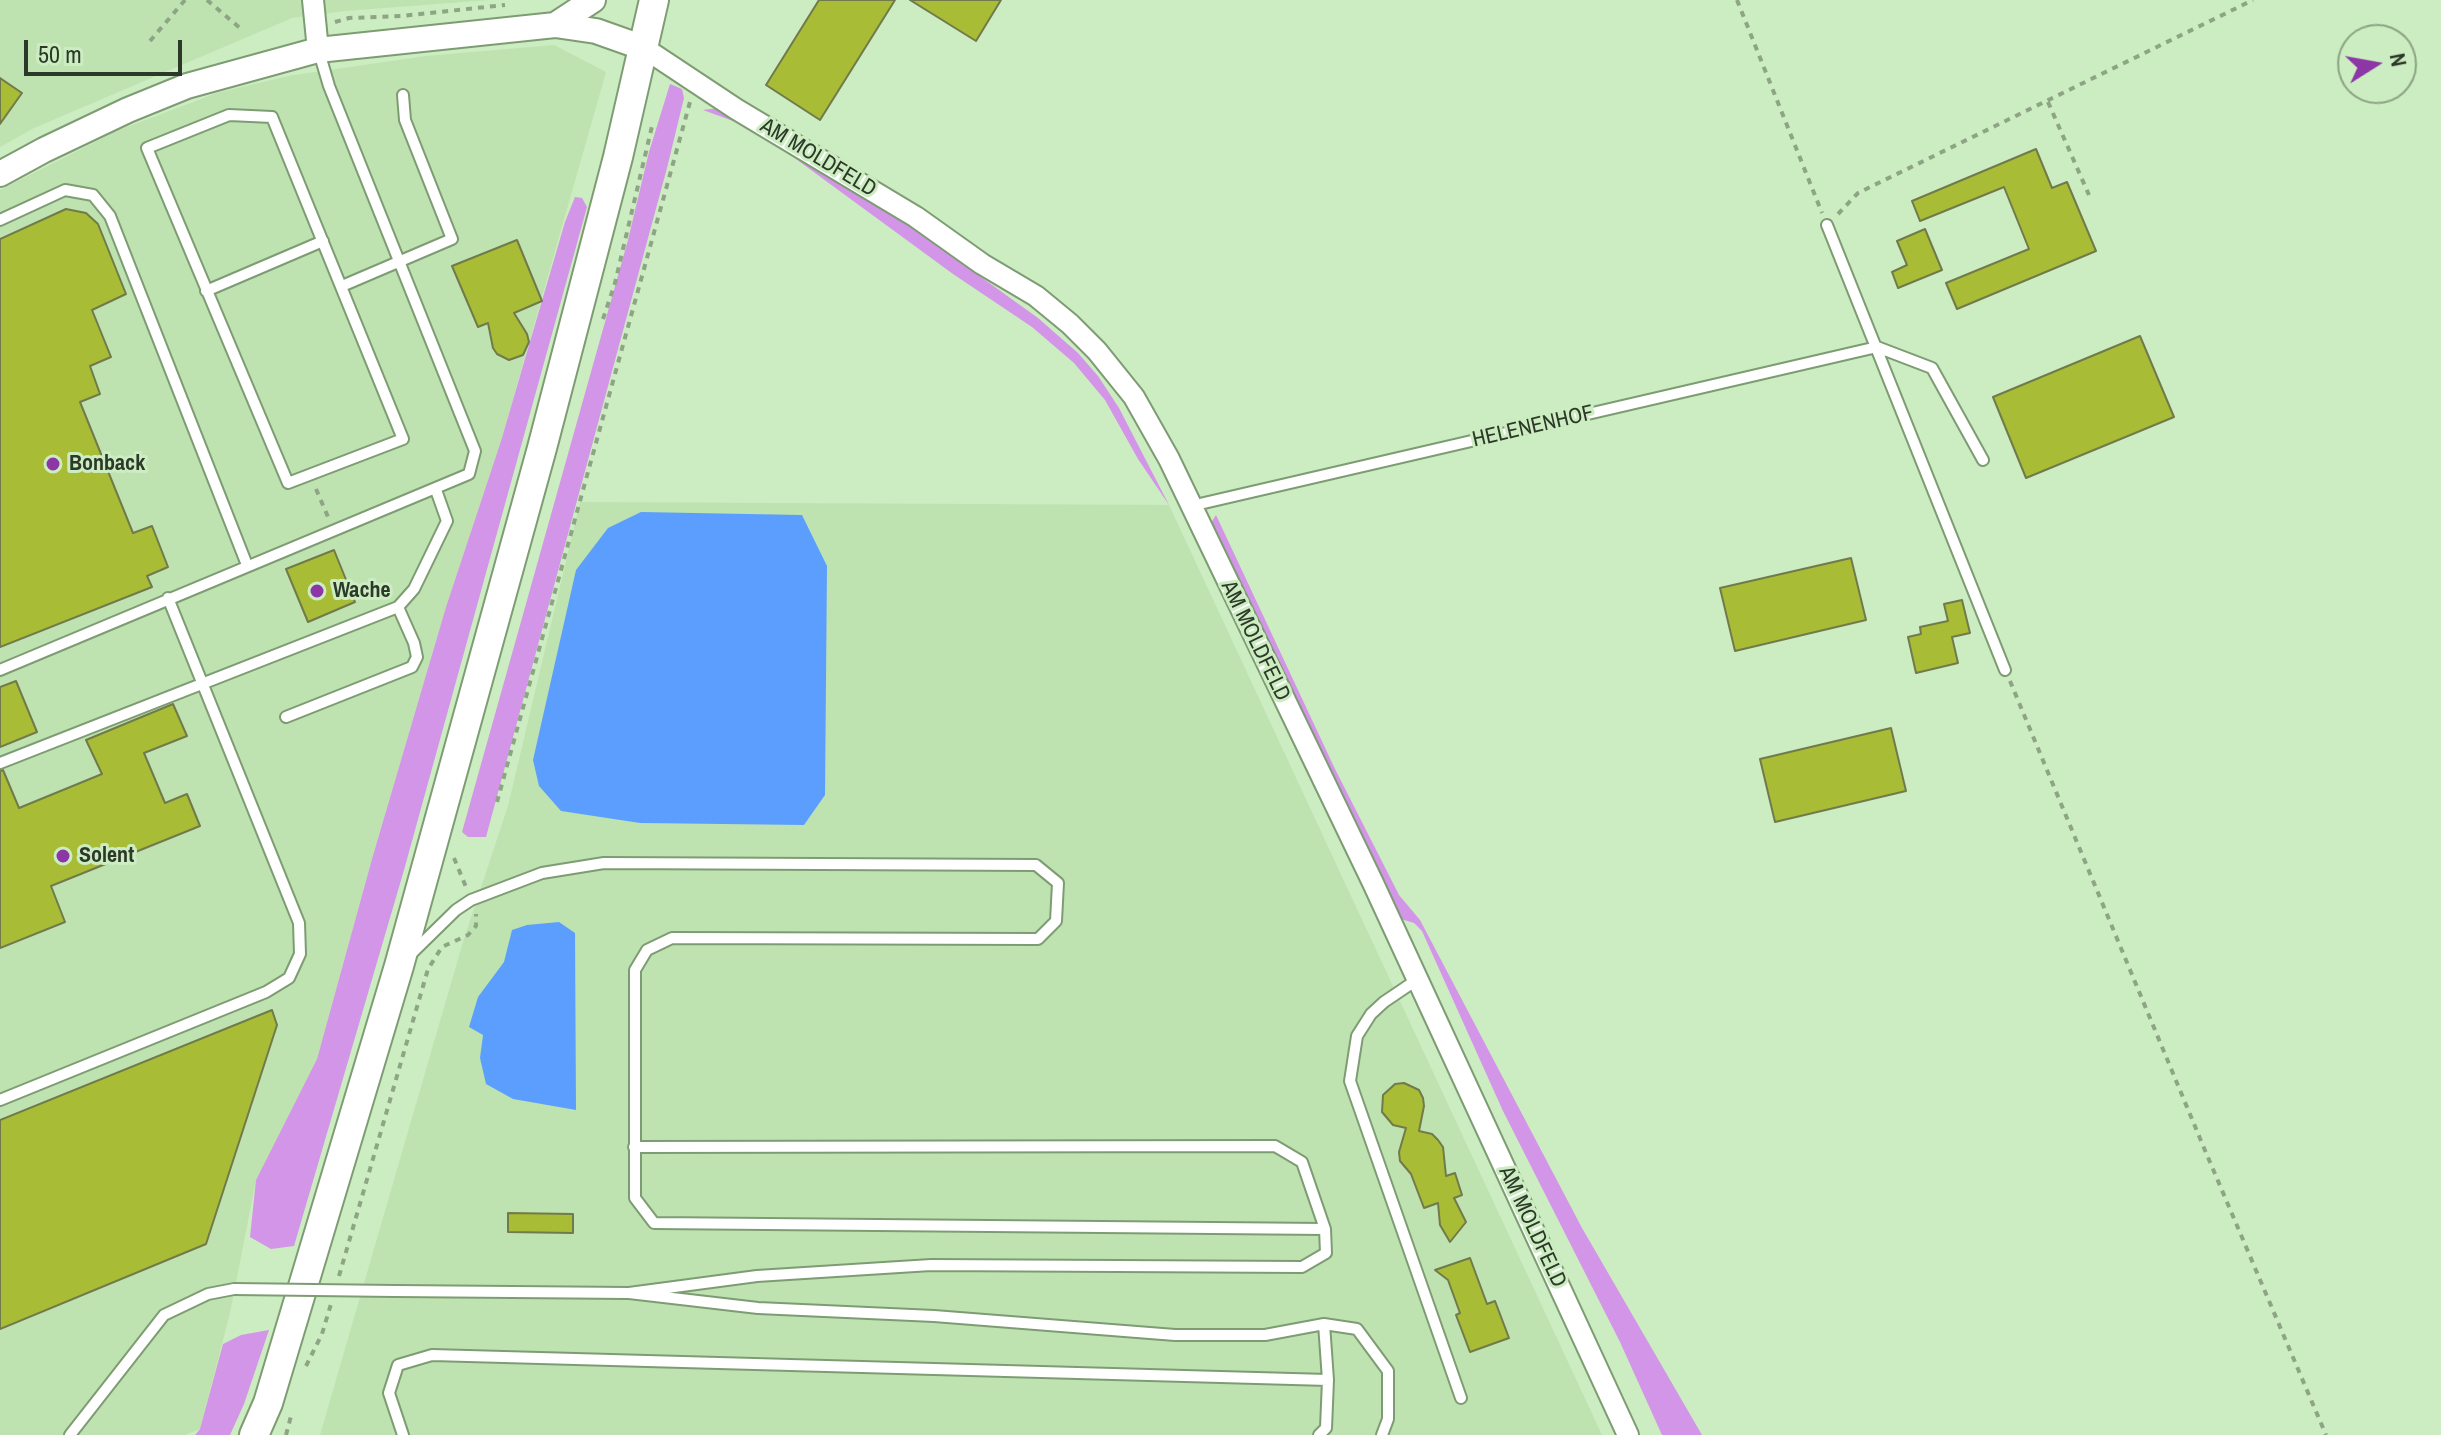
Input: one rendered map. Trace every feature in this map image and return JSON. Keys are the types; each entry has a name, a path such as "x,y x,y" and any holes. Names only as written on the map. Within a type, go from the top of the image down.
{"main road":[{"path":"254,1435 268,1403 399,966 550,417 654,0"},
{"path":"268,1403 268,1435"}],"street":[{"path":"313,0 316,39"},
{"path":"555,25 593,0"},
{"path":"0,174 128,110 316,39 555,25 596,31 644,48"},
{"name":"AM MOLDFELD","path":"644,48 736,109 916,217 982,264 1036,296 1097,351 1134,397 1169,459 1418,979 1628,1435"}],"lane":[{"path":"0,670 469,474 475,451 329,86 316,39"},
{"path":"342,286 452,239 405,120 403,95"},
{"path":"229,115 272,117 323,241 403,439 288,483 147,148 229,115"},
{"path":"0,220 65,190 93,195 110,216 247,565"},
{"path":"1827,225 2005,670"},
{"path":"206,291 323,241"},
{"path":"1877,347 1932,368 1983,460"},
{"name":"HELENENHOF","path":"1189,506 1877,347"},
{"path":"0,763 398,607 414,589 447,521 436,490"},
{"path":"0,1100 266,992 289,978 300,954 299,923 168,598"},
{"path":"286,717 412,667 417,657 414,643 398,607"},
{"path":"399,966 456,910 471,900 542,873 604,863 1036,865 1058,883 1056,921 1038,939 672,938 647,950 635,970 635,1198 654,1223 1325,1229"},
{"path":"1418,979 1371,1014 1357,1036 1350,1081 1461,1398"},
{"path":"629,1293 757,1276 931,1265 1302,1267 1326,1253 1325,1229 1302,1162 1275,1146 634,1147"},
{"path":"70,1435 164,1315 208,1294 234,1289 629,1293 758,1308 934,1316 1175,1335 1265,1335 1324,1324 1357,1329 1388,1371 1388,1419 1382,1435"},
{"path":"1319,1435 1326,1428 1328,1380 1324,1324"},
{"path":"403,1435 389,1393 398,1365 432,1355 1328,1380"}],"path":[{"path":"150,41 185,0"},
{"path":"207,0 240,28"},
{"path":"1737,0 1827,225 1858,193 2253,0"},
{"path":"316,39 349,18 508,5"},
{"path":"497,802 696,80"},
{"path":"2048,102 2089,195"},
{"path":"2005,670 2326,1435"}],"shaded area":[{"path":"0,0 489,0 292,18 34,128 0,147"},
{"path":"554,45 606,72 501,441 446,607 372,859 317,1059 256,1180 230,1313 200,1429 185,1435 0,1435 0,190 119,130 217,93 288,76 426,56"},
{"path":"670,84 682,89 684,98 667,168 486,837 468,837 462,832"},
{"path":"718,108 818,160 1038,318 1078,353 1119,408 1169,505 1138,459 1105,400 1074,363 1032,327 953,274 755,129 703,110"},
{"path":"575,197 582,198 587,207 404,870 294,1246 271,1249 250,1237 256,1180 317,1059 446,607 501,441"},
{"path":"580,502 1169,505 1602,1435 320,1435 463,942 508,806"},
{"path":"1216,515 1335,769 1399,895 1420,920 1582,1228 1702,1435 1662,1435 1620,1342 1503,1111 1422,931 1414,923 1401,919 1211,523"},
{"path":"269,1330 230,1435 195,1435 200,1429 223,1344 241,1335"}],"water":[{"path":"641,512 802,515 827,566 825,795 804,825 640,823 561,811 539,786 533,760 576,570 608,528"},
{"path":"559,922 575,933 576,1110 513,1099 486,1084 480,1058 483,1035 469,1027 478,997 504,962 512,930 527,925"}],"building":[{"path":"819,0 895,0 820,120 766,85"},
{"path":"910,0 1001,0 976,41"},
{"path":"0,78 22,93 0,124"},
{"path":"2036,149 2052,188 2067,182 2096,251 1957,309 1946,283 2029,249 2004,187 1920,221 1912,201"},
{"name":"Bonback","path":"66,209 86,213 98,224 126,294 92,310 111,357 90,366 100,394 80,402 133,533 152,526 168,567 147,576 152,587 0,647 0,239"},
{"path":"1925,229 1942,270 1898,288 1892,272 1907,265 1897,241"},
{"path":"517,240 542,301 514,313 529,342 523,355 509,360 493,348 488,323 478,327 452,266"},
{"path":"2140,336 2174,417 2026,478 1993,397"},
{"path":"334,550 355,602 308,622 286,569"},
{"path":"1851,558 1866,620 1735,651 1720,588"},
{"path":"1962,600 1970,633 1952,637 1958,663 1916,673 1908,637 1921,634 1920,627 1948,621 1944,604"},
{"path":"16,681 37,732 0,747 0,687"},
{"name":"Solent","path":"173,704 187,736 144,753 165,803 187,794 200,826 51,886 65,922 0,948 0,771 3,770 19,808 102,774 86,740"},
{"path":"1891,728 1906,791 1775,822 1760,759"},
{"path":"272,1010 277,1025 206,1244 0,1329 0,1120"},
{"path":"1404,1083 1419,1090 1424,1106 1419,1131 1432,1134 1443,1147 1446,1176 1455,1173 1462,1195 1454,1198 1466,1222 1450,1242 1440,1225 1438,1203 1424,1208 1411,1174 1400,1161 1399,1152 1406,1128 1393,1125 1382,1112 1383,1095 1395,1084"},
{"path":"508,1213 573,1214 573,1233 508,1232"},
{"path":"1470,1258 1487,1304 1495,1301 1509,1338 1470,1352 1456,1315 1460,1313 1448,1280 1435,1270"}],"place":[{"name":"Bonback","path":"53,464"},
{"name":"Wache","path":"317,591"},
{"name":"Solent","path":"63,856"}]}
